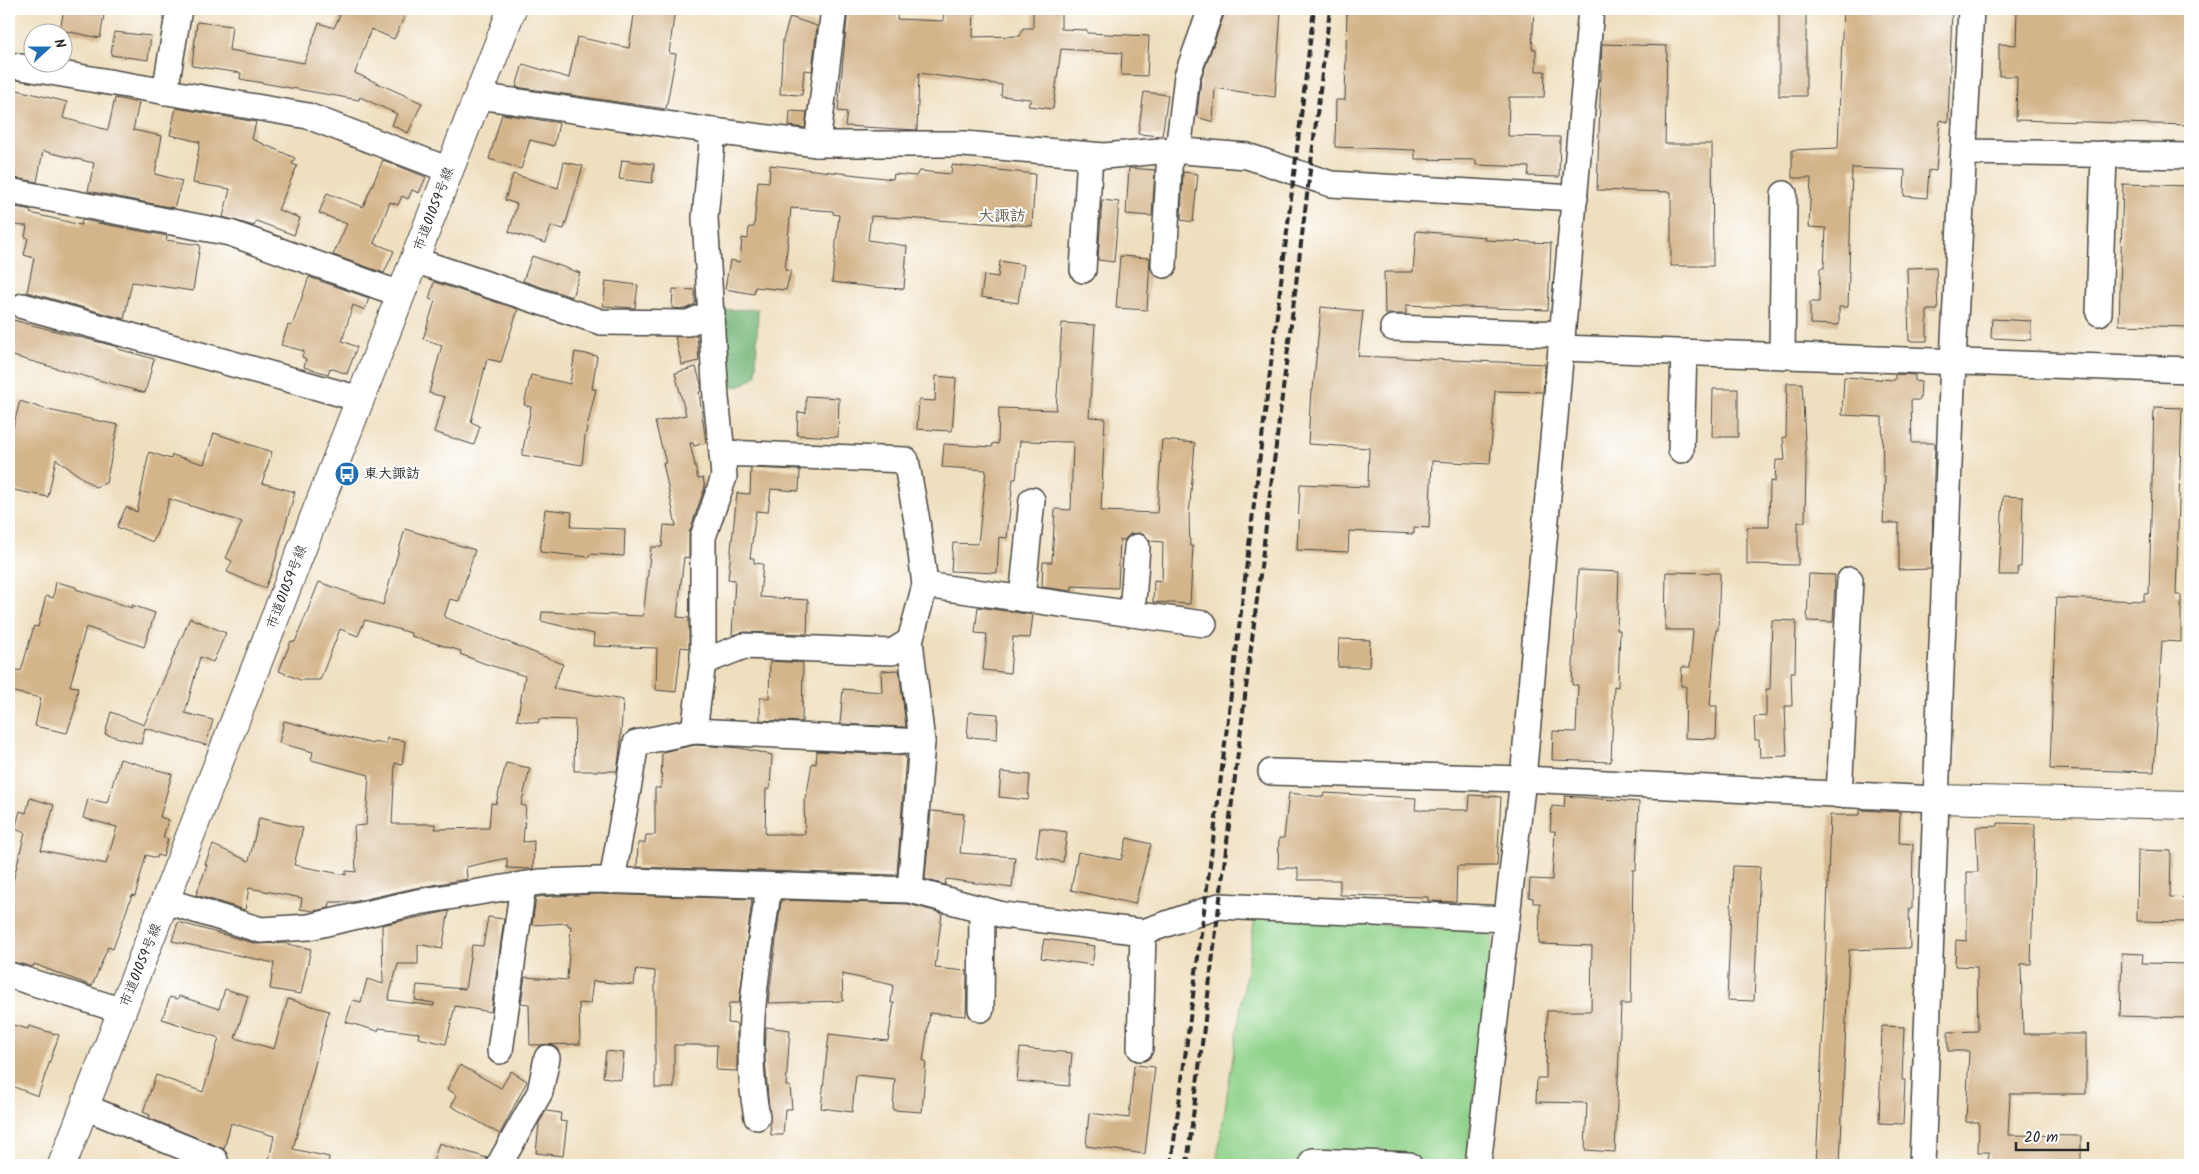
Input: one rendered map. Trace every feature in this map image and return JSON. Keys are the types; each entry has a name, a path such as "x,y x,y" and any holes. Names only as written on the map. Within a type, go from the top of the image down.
{"street":[{"path":"165,92 179,9"},
{"name":"市道01059号線","path":"62,1165 512,9"},
{"path":"817,144 834,9"},
{"path":"1164,265 1174,151 1187,76 1211,9"},
{"path":"1478,1165 1523,779 1591,9"},
{"path":"1922,1165 1953,360 1971,9"},
{"path":"9,65 308,116 449,170"},
{"path":"479,96 713,131 817,144 964,144 1104,156 1174,151 1248,156 1331,184 1575,198"},
{"path":"694,731 703,662 703,537 724,478 716,398 705,218 713,131"},
{"path":"1964,152 2190,156"},
{"path":"2099,313 2104,154"},
{"path":"1083,270 1090,155"},
{"path":"9,191 230,233 400,294"},
{"path":"1782,355 1784,194"},
{"path":"414,260 601,322 688,323 712,313"},
{"path":"23,306 360,399"},
{"path":"1393,328 1684,352 1953,360 2190,370"},
{"path":"1681,450 1684,352"},
{"path":"722,452 906,460 926,585 910,641 922,742 910,890"},
{"path":"1022,599 1032,500"},
{"path":"1132,614 1137,547"},
{"path":"1839,794 1850,580"},
{"path":"926,585 1204,624"},
{"path":"703,662 744,646 892,652 910,641"},
{"path":"612,881 636,743 694,731 922,742"},
{"path":"1271,772 1523,779 1936,800 2190,805"},
{"path":"166,901 261,930 309,927 418,902 523,884 612,881 910,890 1003,915 1143,932 1219,906 1506,919"},
{"path":"500,1051 523,884"},
{"path":"757,1117 752,1093 751,1010 769,886"},
{"path":"981,1009 982,910"},
{"path":"1140,1048 1143,932"},
{"path":"9,975 123,1012"},
{"path":"499,1165 540,1092 547,1058"},
{"path":"85,1107 215,1160"},
{"path":"1313,1161 1409,1165"}],"green space":[{"path":"758,309 756,376 739,387 722,384 719,322 724,310"},
{"path":"1255,917 1493,932 1466,1165 1216,1165"}],"building":[{"path":"64,9 105,9 100,38 72,32 72,22 62,22"},
{"path":"326,9 408,9 394,39 371,29 355,73 422,103 408,133 392,125 397,114 360,97 359,100 240,79 241,73 192,66 197,22 232,26 229,50 304,63 319,23 334,28 340,15"},
{"path":"635,9 675,9 669,53 676,54 666,109 516,87 523,64 569,78 577,37 629,48"},
{"path":"848,9 898,11 897,19 943,21 944,9 974,9 973,37 1020,36 1023,28 1033,28 1033,9 1061,9 1061,29 1087,30 1087,33 1149,36 1147,76 1121,75 1122,53 1061,49 1053,109 1028,106 1031,99 1001,96 1002,85 919,73 917,130 845,126 847,112 838,111"},
{"path":"1226,9 1281,11 1275,97 1215,88 1213,122 1197,117 1201,79"},
{"path":"1347,9 1452,9 1451,11 1490,13 1490,9 1534,9 1532,49 1536,49 1536,71 1545,71 1544,97 1509,97 1508,136 1560,137 1559,177 1528,176 1529,167 1476,165 1476,160 1415,159 1415,150 1335,147 1336,100 1345,100"},
{"path":"1779,9 1806,9 1806,96 1779,96"},
{"path":"1843,9 1952,9 1948,122 1940,120 1936,171 1929,170 1927,198 1904,196 1905,170 1852,168 1848,307 1839,307 1839,325 1810,324 1810,302 1819,302 1820,268 1824,268 1826,228 1809,227 1811,178 1792,178 1792,150 1838,148"},
{"path":"2017,9 2190,9 2190,125 2016,120 2017,76 1999,76 1999,44 2016,45"},
{"path":"790,17 817,26 812,71 804,70 802,95 780,94 783,40"},
{"path":"114,32 151,36 148,60 111,55"},
{"path":"1602,44 1667,46 1665,144 1712,144 1713,266 1671,266 1671,192 1597,190"},
{"path":"13,89 67,102 63,118 108,130 115,98 139,103 133,130 162,136 155,174 182,181 174,208 88,191 94,163 43,151 37,182 9,177 9,96 11,96"},
{"path":"1144,92 1168,95 1162,136 1138,134"},
{"path":"176,108 256,122 252,139 295,158 292,164 297,166 278,210 300,218 294,235 256,221 254,226 223,217 230,189 193,183 200,142 170,135"},
{"path":"790,111 807,112 805,128 789,126"},
{"path":"502,114 559,123 554,146 530,140 521,169 489,159"},
{"path":"383,160 426,177 419,193 412,190 408,199 402,196 398,205 390,202 374,243 394,251 384,273 333,255 347,224 319,213 327,193 363,207"},
{"path":"622,160 654,164 652,183 619,179"},
{"path":"564,162 583,166 564,229 551,226 546,243 509,232 517,204 505,200 513,174 558,188"},
{"path":"770,165 893,179 894,174 916,176 919,171 951,174 952,165 1035,174 1032,226 871,216 868,240 907,246 904,289 872,287 832,282 839,215 833,214 833,211 791,208 785,270 791,271 786,290 755,287 754,294 725,289 730,260 740,262 742,238 748,239 749,227 754,227 758,181 769,182"},
{"path":"1129,168 1155,170 1152,216 1126,214"},
{"path":"1183,172 1198,174 1193,222 1181,220"},
{"path":"2123,184 2190,186 2190,327 2119,325"},
{"path":"1102,200 1119,202 1114,262 1098,260"},
{"path":"9,206 31,210 30,213 81,225 82,220 167,236 166,240 200,245 193,291 132,282 124,319 27,292 34,258 24,255 28,238 25,237 27,226 9,225"},
{"path":"1416,231 1485,237 1484,240 1551,243 1548,310 1406,305 1406,314 1385,314 1384,272 1413,272"},
{"path":"532,256 580,273 572,297 523,281"},
{"path":"1120,256 1150,258 1147,310 1116,308"},
{"path":"1000,261 1024,265 1018,303 981,297 984,275 998,277"},
{"path":"1936,267 1938,310 1927,310 1927,341 1909,341 1907,268"},
{"path":"309,277 369,298 365,310 353,305 342,341 357,347 347,374 330,368 328,374 304,367 306,359 302,357 304,351 281,345 288,325 292,326"},
{"path":"606,281 638,285 635,308 603,306"},
{"path":"434,282 518,309 501,362 487,359 471,422 480,426 474,445 434,432 445,397 429,393 442,345 423,339 435,301 429,299"},
{"path":"673,289 695,290 695,304 685,309 672,308"},
{"path":"1321,307 1363,311 1358,356 1545,364 1543,392 1495,391 1490,464 1432,461 1429,528 1414,527 1414,534 1349,531 1348,552 1297,550 1300,484 1368,487 1369,448 1308,444 1311,390 1313,390"},
{"path":"9,319 118,347 118,349 154,359 145,393 9,355"},
{"path":"1992,319 2031,321 2031,340 1991,338"},
{"path":"1062,323 1095,325 1089,417 1105,418 1101,511 1157,513 1162,440 1195,443 1189,516 1190,546 1193,546 1190,604 1153,602 1154,580 1162,581 1163,542 1150,541 1145,535 1139,533 1130,534 1124,540 1120,540 1118,588 1072,586 1072,591 1042,587 1043,562 1052,562 1055,509 1071,510 1073,442 1020,441 1016,479 1013,479 1007,538 999,537 997,573 951,571 953,543 978,544 986,470 942,467 944,444 992,447 993,443 998,444 999,408 1056,410"},
{"path":"697,335 699,361 682,365 675,337"},
{"path":"575,352 597,356 592,389 596,389 585,436 582,465 522,455 531,407 524,405 531,375 570,384"},
{"path":"696,367 701,384 701,391 699,392 706,443 694,446 693,443 690,443 698,479 703,478 705,487 689,533 689,558 684,557 677,617 689,618 689,648 681,647 676,692 656,690 657,648 593,646 594,634 541,621 542,612 643,616 651,547 662,547 664,525 676,526 663,463 666,463 655,422 686,415 675,373"},
{"path":"1895,374 1915,375 1915,381 1921,382 1920,400 1911,400 1912,443 1935,443 1931,569 1899,570 1899,523 1883,523 1885,477 1883,477 1882,417 1842,415 1844,377 1895,380"},
{"path":"936,376 956,378 952,431 917,429 919,400 935,401"},
{"path":"1787,383 1802,383 1806,461 1805,522 1798,522 1798,565 1747,564 1747,527 1769,527 1770,481 1775,482 1776,460 1785,460 1783,437 1786,437"},
{"path":"1713,389 1738,389 1738,437 1712,437"},
{"path":"806,396 839,398 838,437 797,435 798,412 806,413"},
{"path":"20,401 48,410 118,425 106,483 95,487 56,459 48,497 9,489 9,442"},
{"path":"2154,407 2182,408 2176,595 2181,595 2181,642 2162,641 2154,772 2050,769 2056,598 2144,601 2144,594 2149,594"},
{"path":"214,433 272,452 262,483 295,492 272,572 265,588 227,572 232,561 226,558 242,522 169,499 153,542 117,527 126,507 137,512 149,452 171,459 172,455 204,464"},
{"path":"751,468 800,470 799,491 771,489 768,512 756,511 750,558 754,558 754,563 763,564 760,597 808,600 807,634 745,632 732,635 735,580 728,579 737,493 750,494"},
{"path":"2003,496 2023,497 2021,567 2018,567 2018,575 1999,575"},
{"path":"545,509 572,512 571,527 625,529 624,556 590,554 589,557 540,552"},
{"path":"405,529 475,550 459,601 450,599 444,617 563,664 553,688 623,700 617,771 574,771 575,720 539,719 538,723 517,720 525,676 483,663 460,654 461,651 411,636 411,633 365,620 358,636 340,629 320,680 300,680 279,671 291,641 295,642 319,582 383,605"},
{"path":"1578,570 1619,572 1617,630 1620,630 1618,687 1614,686 1611,762 1552,760 1553,731 1576,732 1578,685 1572,685"},
{"path":"1666,572 1720,573 1718,630 1716,630 1710,706 1717,706 1716,739 1685,738 1686,686 1681,686 1682,667 1690,667 1693,630 1665,630"},
{"path":"1809,574 1835,575 1833,622 1807,621"},
{"path":"56,582 76,587 76,589 132,608 132,605 155,613 144,647 86,627 70,686 78,687 75,709 67,733 35,726 41,698 9,691 9,668 21,671 34,626 38,627 46,596 53,598"},
{"path":"978,607 1033,615 1030,638 1013,637 1010,673 983,670 987,634 975,633"},
{"path":"190,618 226,633 213,662 200,657 185,713 213,720 206,745 145,728 141,744 105,734 111,712 144,725"},
{"path":"1772,620 1796,621 1795,672 1791,672 1792,706 1785,706 1787,756 1760,757 1759,740 1755,740 1754,717 1766,716 1766,689 1770,689"},
{"path":"1339,639 1370,640 1369,667 1338,667"},
{"path":"770,661 803,663 802,722 760,720 760,698 769,698"},
{"path":"899,670 906,727 840,724 843,689 882,692 881,671"},
{"path":"969,712 998,714 997,739 967,737"},
{"path":"284,721 373,744 373,742 386,744 387,738 405,741 402,765 395,763 392,824 435,824 435,829 489,828 491,803 496,804 506,763 530,768 521,805 526,806 523,842 534,841 533,869 507,868 507,858 466,867 467,879 352,902 330,902 329,908 313,911 300,909 302,898 249,888 245,910 196,895 213,845 249,861 259,818 303,828 294,865 346,875 346,871 356,872 354,826 366,825 369,775 311,760 313,752 279,743"},
{"path":"695,745 740,748 772,755 770,789 766,789 765,834 805,834 804,799 806,799 812,763 816,764 817,751 906,756 897,875 637,867 638,843 645,843 646,835 655,835 655,788 661,788 662,752"},
{"path":"120,759 172,774 160,817 168,820 163,838 168,839 163,857 158,855 157,858 146,855 135,896 132,895 113,949 108,947 92,986 34,964 33,967 9,961 9,897 25,833 15,829 20,811 26,813 30,798 54,805 41,850 106,864 117,827 83,818 88,799 107,803"},
{"path":"1001,772 1030,775 1028,800 999,797"},
{"path":"1289,793 1323,797 1324,793 1416,798 1415,810 1469,810 1470,795 1501,797 1497,866 1457,866 1456,902 1428,901 1428,897 1340,895 1340,880 1298,880 1298,868 1278,868 1279,838 1284,838"},
{"path":"1565,796 1639,802 1636,870 1633,870 1631,1004 1621,1004 1615,1152 1585,1150 1587,1103 1536,1102 1537,1078 1546,1078 1547,1011 1591,1011 1592,946 1539,944 1540,903 1533,903 1533,898 1529,897 1530,879 1552,880 1555,831 1550,831 1552,806 1564,807"},
{"path":"1860,810 1900,812 1899,843 1913,844 1912,909 1909,909 1910,948 1849,950 1840,1165 1816,1165 1824,1007 1830,815 1860,815"},
{"path":"931,811 964,814 960,853 1015,857 1012,888 946,879 945,885 925,879"},
{"path":"1998,823 2035,824 2031,964 2021,964 2023,1034 2086,1034 2086,1094 2010,1094 2008,1135 2081,1136 2081,1165 1988,1165 1989,1152 1978,1152 1979,1122 1966,1122 1969,1051 1948,1051 1948,1032 1978,1031 1977,967 1955,966 1956,940 1967,941 1967,872 1978,872 1976,827 1998,826"},
{"path":"1040,828 1067,832 1063,862 1036,857"},
{"path":"1127,838 1151,844 1135,904 1071,890 1078,852 1121,860"},
{"path":"2138,850 2171,851 2170,897 2190,898 2190,922 2137,921"},
{"path":"1733,866 1760,867 1754,1001 1727,1000"},
{"path":"597,894 752,899 739,1003 729,1003 728,1023 737,1024 737,1071 716,1070 717,1045 674,1045 674,1088 655,1088 655,971 636,969 634,985 593,981 590,1004 579,1003 580,1044 530,1045 529,1004 521,1003 525,977 567,980 571,926 568,926 568,923 532,925 536,897"},
{"path":"781,900 908,904 942,913 935,968 967,971 966,1016 930,1013 923,1061 926,1061 922,1112 893,1110 895,1079 856,1075 852,1112 821,1108 829,1034 888,1041 894,1003 891,1003 893,985 842,974 843,1001 768,1003"},
{"path":"449,911 442,949 418,944 418,964 398,964 388,1000 434,1006 434,1003 415,1000 417,985 465,989 472,945 483,946 488,917 504,919 491,1012 455,1006 446,1044 418,1038 419,1033 379,1028 378,1031 346,1022 353,1000 361,1002 367,979 383,984 382,925"},
{"path":"178,922 257,944 283,943 311,949 301,994 270,989 274,963 172,941"},
{"path":"1044,939 1095,946 1092,965 1041,958"},
{"path":"2122,953 2143,954 2142,963 2190,964 2190,1018 2120,1016"},
{"path":"225,989 248,996 235,1038 274,1049 288,999 329,1011 293,1149 329,1157 328,1165 268,1165 274,1136 231,1123 224,1149 149,1118 150,1115 143,1112 156,1075 203,1092 219,1038 162,1019 170,997 178,999 179,996 219,1009"},
{"path":"9,1024 28,1029 29,1026 59,1035 38,1096 9,1085"},
{"path":"1882,1026 1904,1027 1902,1080 1905,1080 1903,1124 1879,1123"},
{"path":"766,1027 790,1030 786,1086 790,1086 792,1109 785,1109 783,1135 771,1135 765,1059"},
{"path":"1020,1048 1072,1053 1069,1086 1017,1081"},
{"path":"606,1051 624,1053 621,1080 603,1077"},
{"path":"460,1065 501,1088 511,1071 527,1081 500,1134 451,1106 457,1095 447,1089"},
{"path":"1134,1065 1155,1067 1145,1154 1086,1146 1089,1113 1129,1118"},
{"path":"546,1111 561,1113 560,1121 567,1122 563,1156 536,1153 539,1123"},
{"path":"439,1143 487,1158 485,1165 432,1165"}],"railway":[{"path":"1171,1165 1216,818 1314,9"},
{"path":"1187,1165 1330,9"}],"place":[{"name":"東大諏訪","path":"347,474"}],"district":[{"name":"大諏訪","path":"1002,216"}]}
